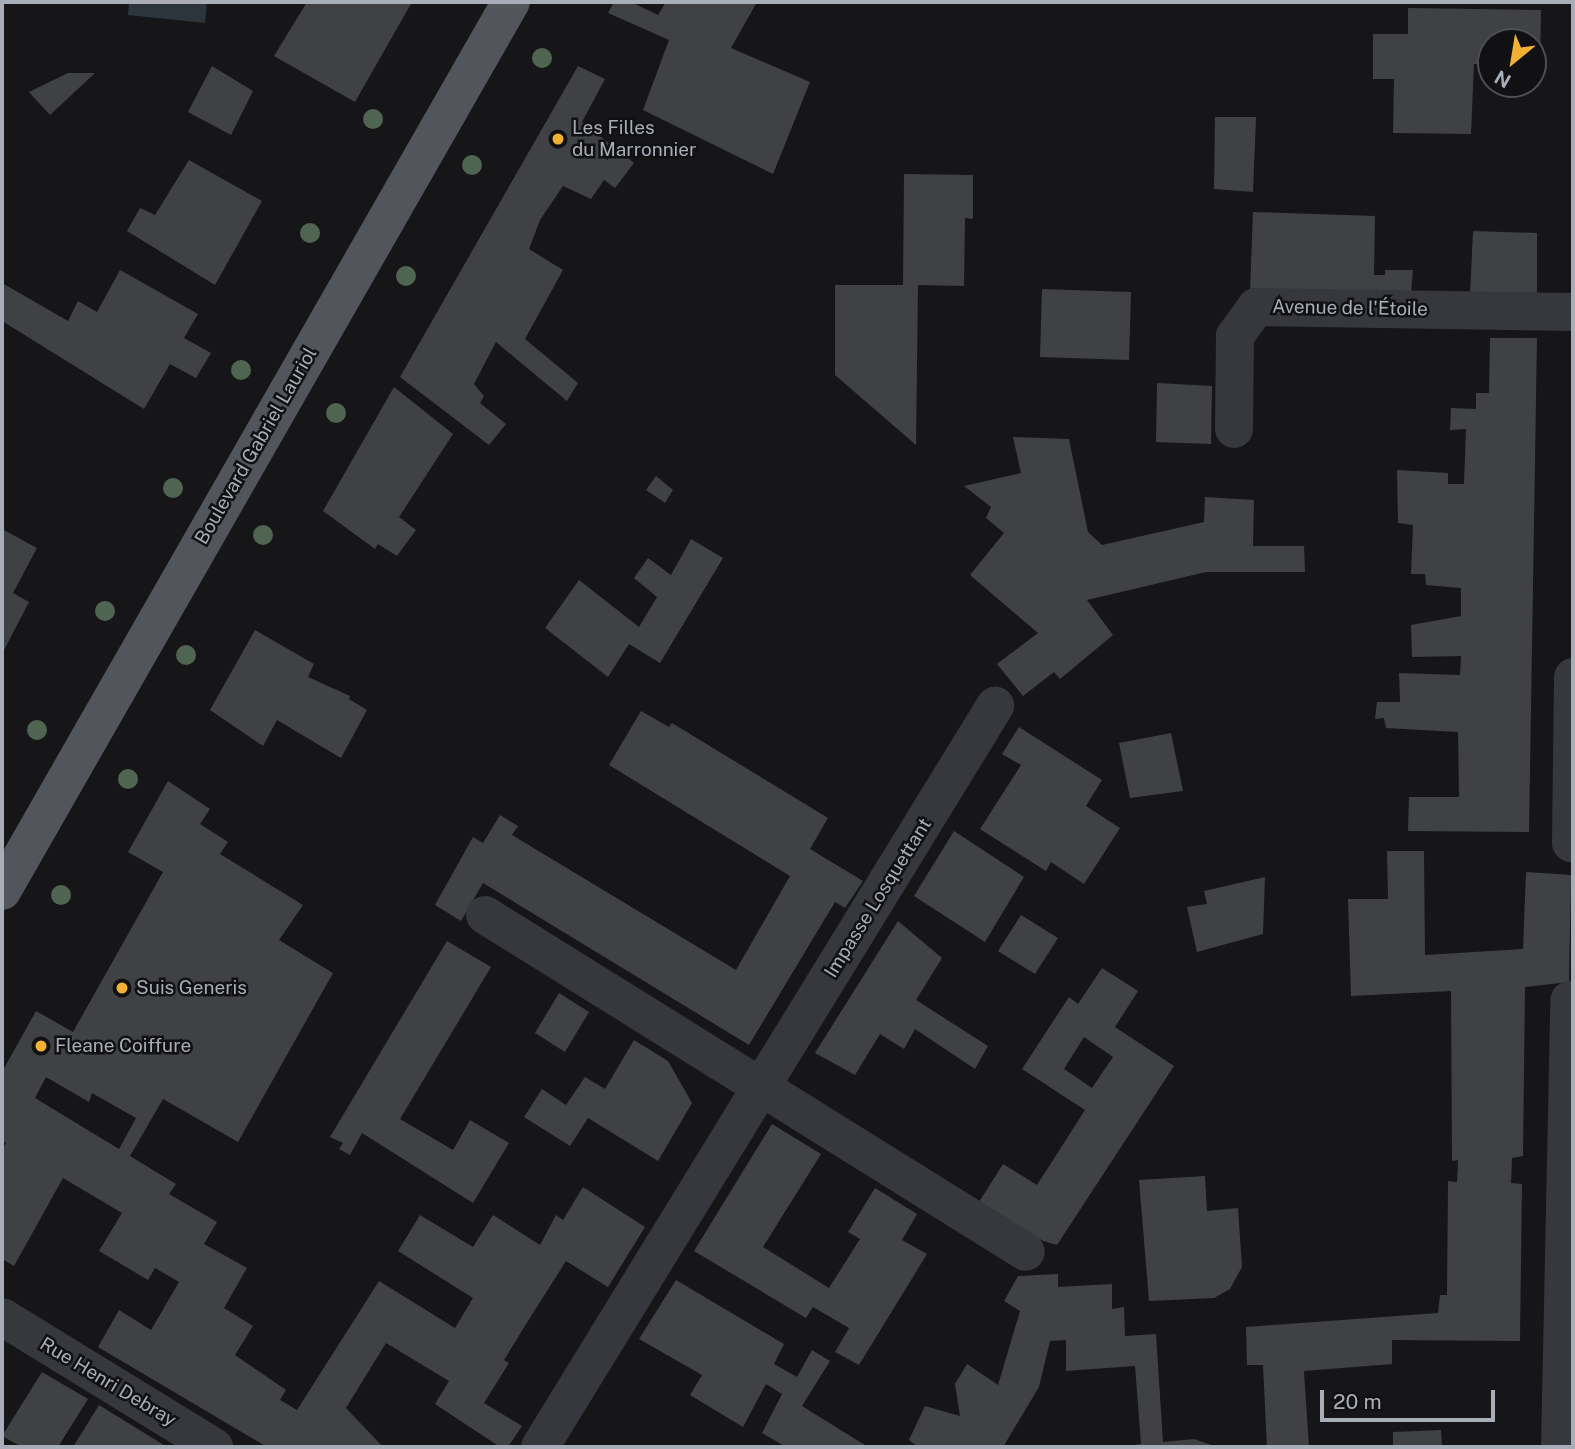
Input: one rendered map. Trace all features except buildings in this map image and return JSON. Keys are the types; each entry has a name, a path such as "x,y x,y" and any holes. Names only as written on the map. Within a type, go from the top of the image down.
{"main road":[{"name":"Boulevard Gabriel Lauriol","path":"2,891 511,2"}],"street":[{"name":"Avenue de l'Étoile","path":"1234,429 1235,336 1256,307 1573,313"},
{"path":"1571,843 1573,677"},
{"name":"Impasse Losquettant","path":"540,1447 995,706"},
{"path":"485,915 760,1089 1026,1252"},
{"path":"1560,1447 1569,1000"},
{"name":"Rue Henri Debray","path":"2,1317 214,1447"}],"shaded area":[{"path":"129,2 207,2 205,23 128,15"}],"place":[{"name":"Les Filles du Marronnier","path":"558,139"},
{"name":"Suis Generis","path":"122,988"},
{"name":"Fleane Coiffure","path":"41,1046"}]}
